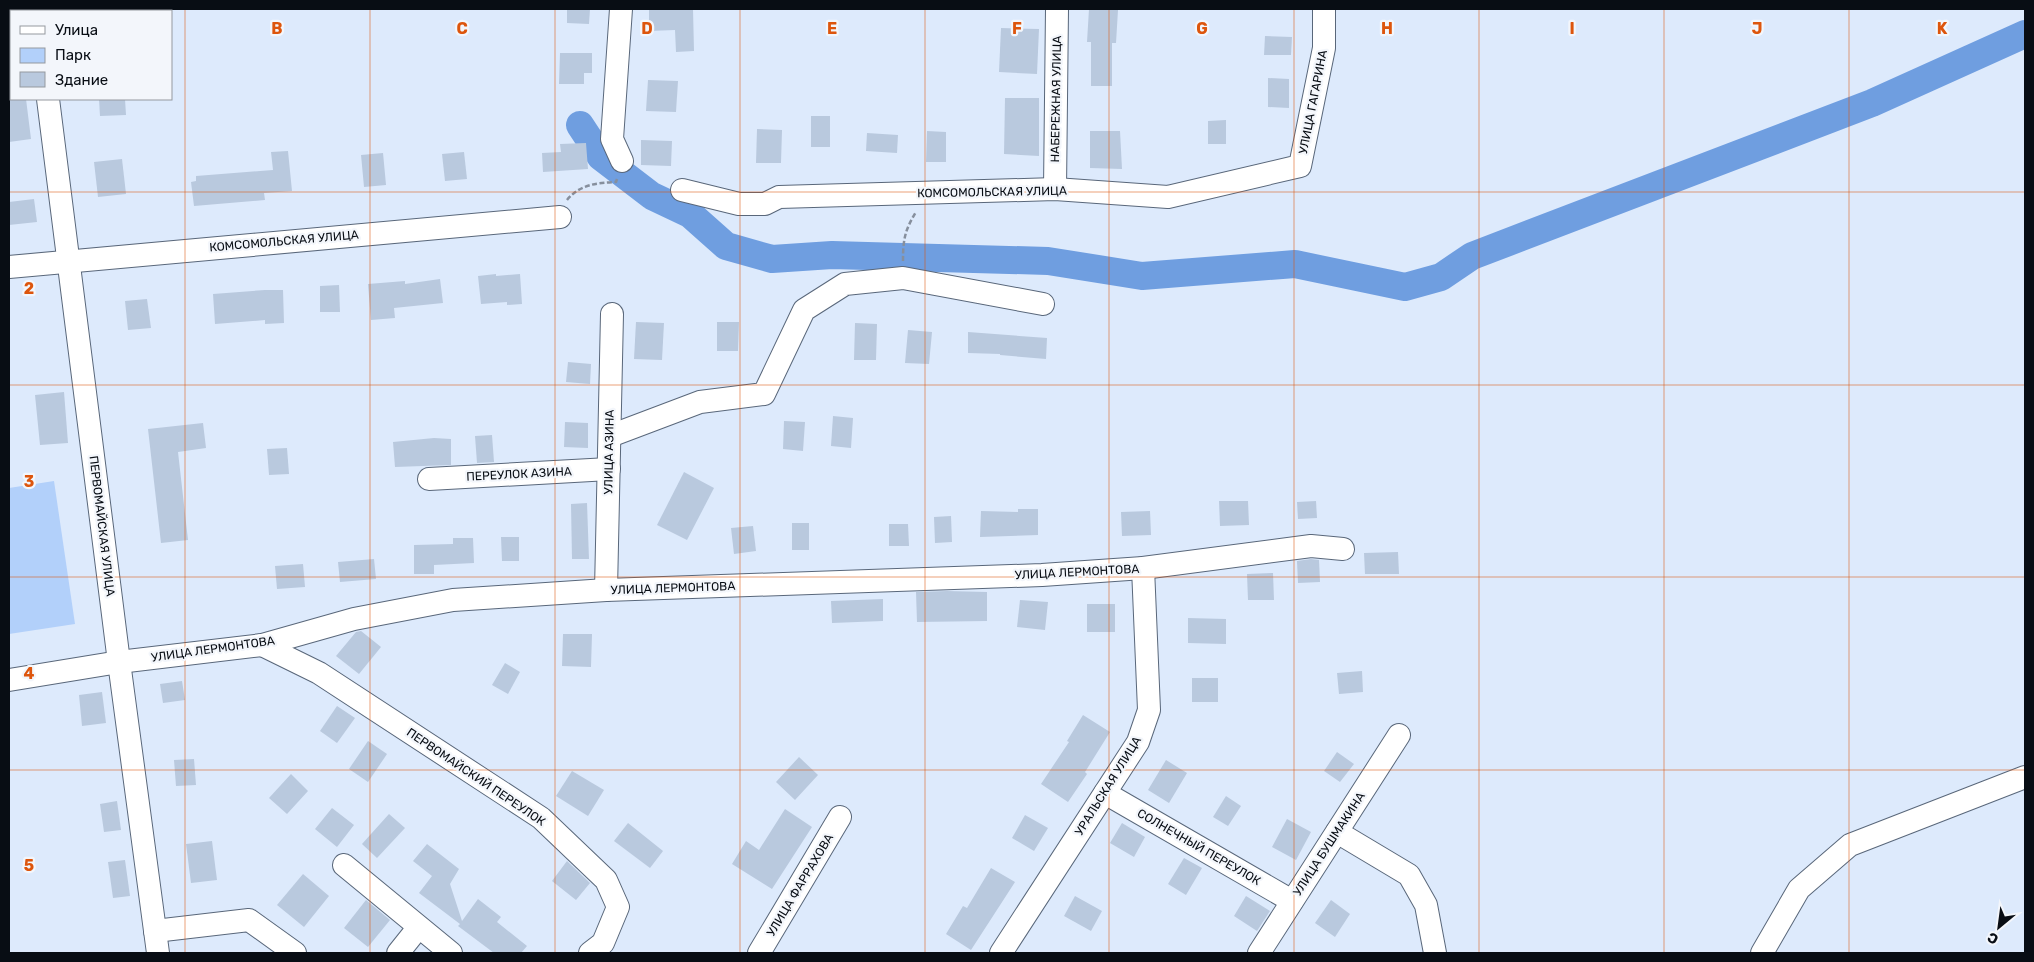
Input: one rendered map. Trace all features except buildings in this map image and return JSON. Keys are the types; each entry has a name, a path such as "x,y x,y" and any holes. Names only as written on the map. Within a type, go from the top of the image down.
{"street":[{"path":"619,171 612,138 621,9"},
{"name":"НАБЕРЕЖНАЯ УЛИЦА","path":"1055,189 1057,9"},
{"name":"УЛИЦА ГАГАРИНА","path":"1300,166 1324,48 1324,9"},
{"name":"ПЕРВОМАЙСКАЯ УЛИЦА","path":"48,100 67,260 158,953"},
{"name":"КОМСОМОЛЬСКАЯ УЛИЦА","path":"682,190 739,204 766,204 779,197 1055,189 1168,197 1300,166"},
{"name":"КОМСОМОЛЬСКАЯ УЛИЦА","path":"9,267 67,260 560,217"},
{"path":"610,436 700,402 764,394 804,310 845,284 903,278 1042,304"},
{"name":"УЛИЦА АЗИНА","path":"606,590 612,314"},
{"name":"ПЕРЕУЛОК АЗИНА","path":"429,479 609,469"},
{"name":"УЛИЦА ЛЕРМОНТОВА","path":"9,680 119,662 262,645 354,619 453,600 606,590 1042,575 1142,568 1311,546 1343,549"},
{"name":"УРАЛЬСКАЯ УЛИЦА","path":"1001,953 1138,742 1149,710 1142,568"},
{"name":"ПЕРВОМАЙСКИЙ ПЕРЕУЛОК","path":"262,645 319,673 541,818 606,880 618,907 603,943 590,953"},
{"name":"УЛИЦА БУШМАКИНА","path":"1258,953 1399,735"},
{"path":"1762,953 1799,889 1850,845 2025,777"},
{"name":"СОЛНЕЧНЫЙ ПЕРЕУЛОК","path":"1105,793 1292,901"},
{"name":"УЛИЦА ФАРРАХОВА","path":"759,953 840,817"},
{"path":"1336,832 1409,875 1426,905 1435,953"},
{"path":"344,865 418,928 451,953"},
{"path":"155,931 249,920 295,953"},
{"path":"398,953 418,928"}],"path":[{"path":"560,217 565,203 574,191 619,171"},
{"path":"903,264 905,230 927,193"}],"green space":[{"path":"54,481 75,624 9,634 9,488"}],"waterway":[{"path":"580,125 601,157 652,196 690,214 726,246 772,259 832,255 1048,261 1142,276 1295,264 1405,287 1441,277 1472,256 1872,103 2025,34"}]}
